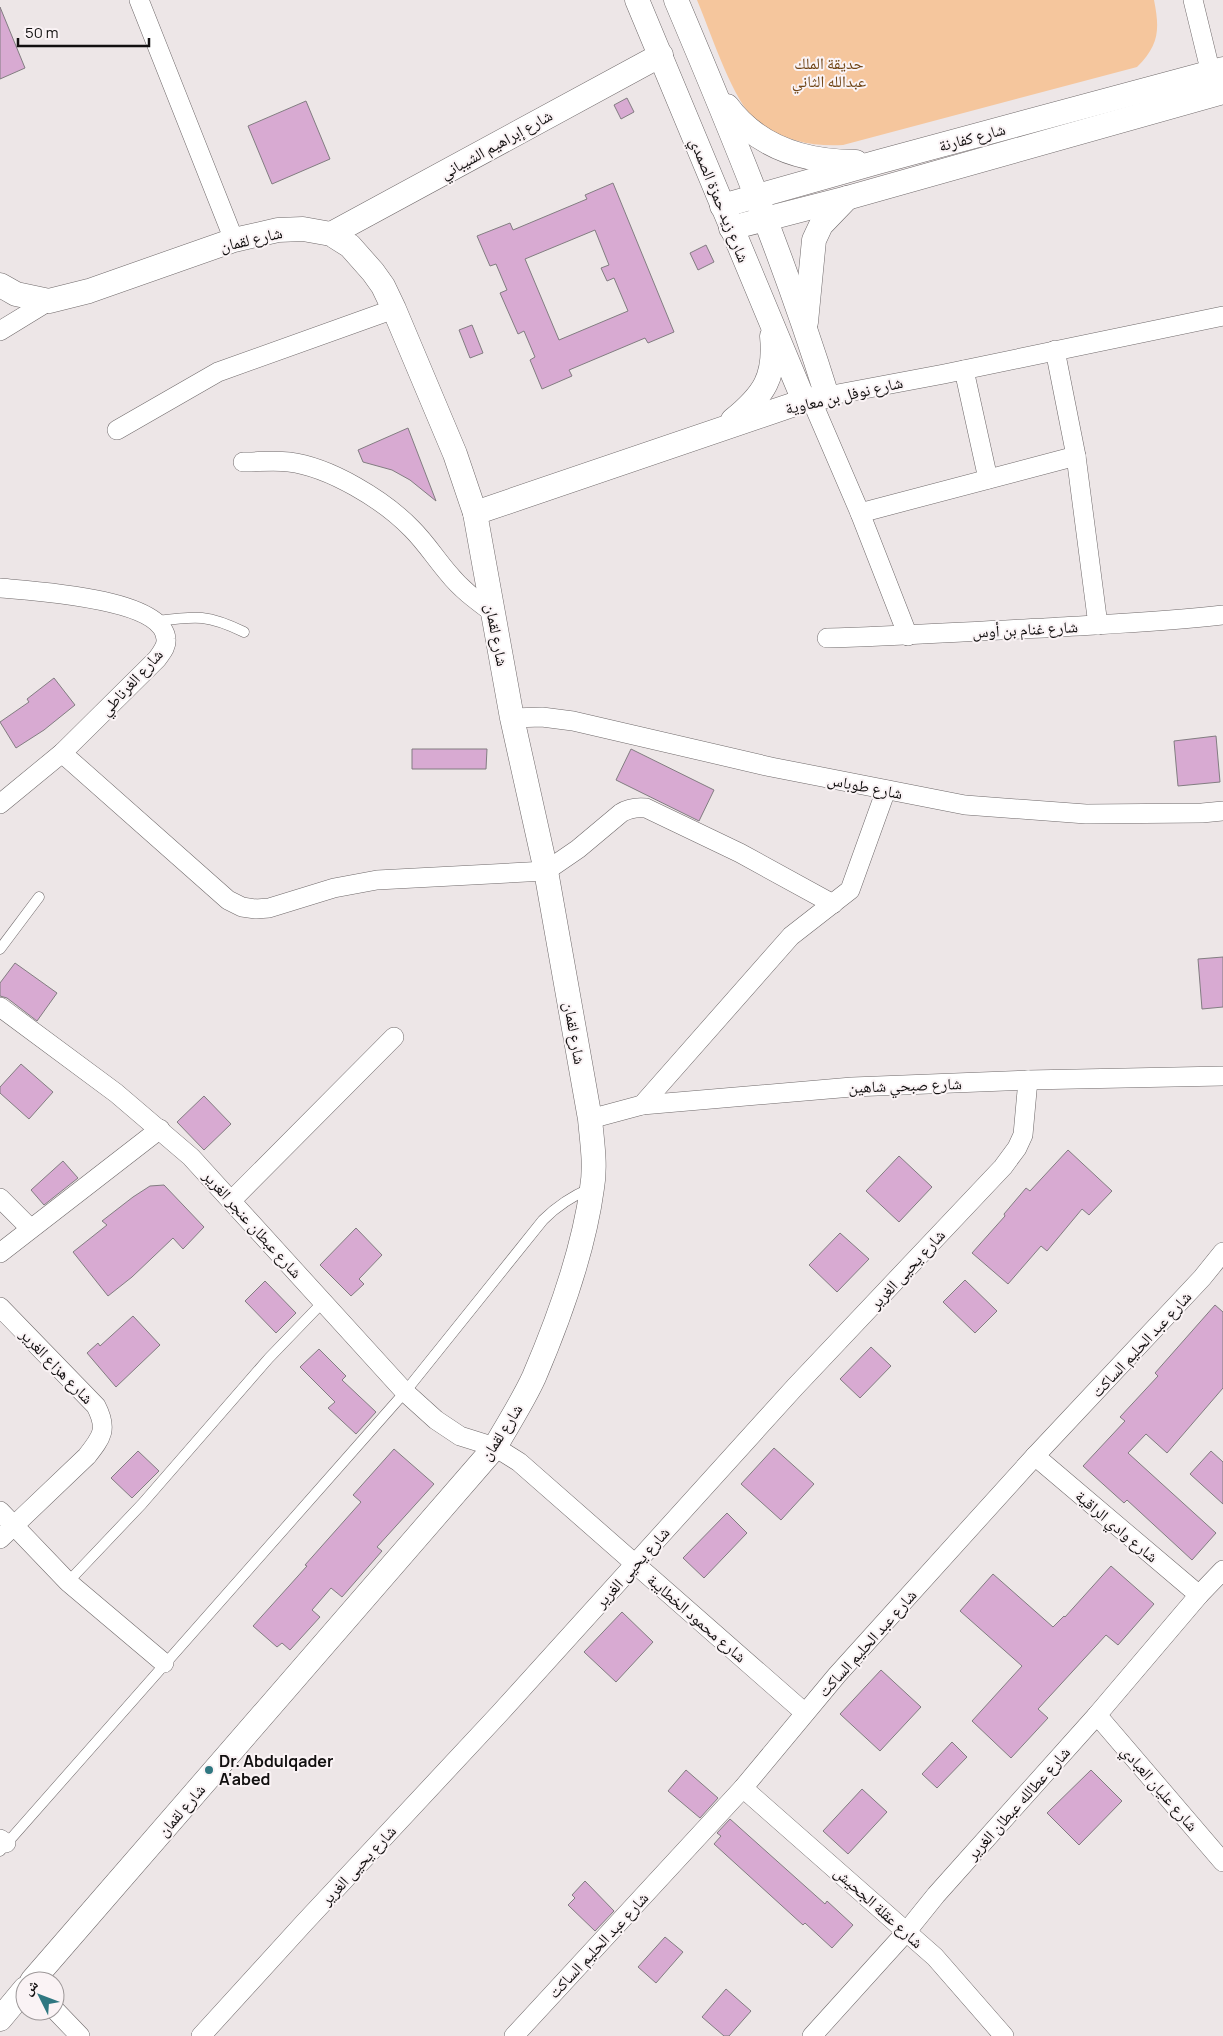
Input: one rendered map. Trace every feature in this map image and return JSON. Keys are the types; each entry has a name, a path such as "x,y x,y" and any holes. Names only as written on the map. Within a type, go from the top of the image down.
{"street":[{"path":"139,0 234,240"},
{"name":"شارع زيد حمزة الصمدي","path":"637,0 771,322 814,399"},
{"name":"شارع زيد حمزة الصمدي","path":"676,0 713,88 805,326 814,399"},
{"path":"1193,0 1218,82"},
{"name":"شارع إبراهيم الشيباني","path":"331,234 661,56"},
{"name":"شارع كفارنة","path":"727,217 756,197 878,162 1218,82"},
{"name":"شارع كفارنة","path":"727,217 764,219 847,198 1218,82"},
{"path":"713,88 732,114 750,132 764,141 796,154 816,159 840,162 878,162"},
{"path":"805,326 814,240 821,225 847,198"},
{"name":"شارع لقمان","path":"41,1971 495,1447 534,1378 576,1261 593,1187 594,1158 590,1119 546,871 512,718 475,513 455,454 383,286 363,259 350,246 331,234 303,229 278,230 234,240 89,291 49,301"},
{"path":"0,285 16,294 49,301"},
{"path":"0,331 49,301"},
{"path":"117,430 218,372 394,309"},
{"name":"شارع نوفل بن معاوية","path":"475,513 814,399 1223,316"},
{"path":"722,429 755,401 770,377 773,347 771,322"},
{"path":"1055,350 1076,456 1098,625"},
{"path":"964,370 988,479"},
{"path":"814,399 908,636"},
{"path":"860,514 1076,456"},
{"path":"243,462 288,462 312,467 348,484 379,502 411,528 468,594 492,612"},
{"name":"شارع الغرناطي","path":"0,588 59,593 127,606 149,615 162,628 166,639 164,649 157,659 62,753 0,804"},
{"name":"شارع غنام بن أوس","path":"827,638 908,636 1098,625 1223,615"},
{"name":"شارع طوباس","path":"512,718 542,717 573,721 772,767 965,805 1086,814 1202,813 1223,811"},
{"path":"62,753 228,900 242,907 269,908 334,888 376,880 546,871 578,849 621,813 628,809 646,808 740,853 833,904"},
{"path":"642,1105 791,936 850,890 886,790"},
{"name":"شارع عبطان عنجر الغرير","path":"0,1007 116,1092 191,1157 405,1392 436,1420 460,1436 495,1447"},
{"path":"231,1201 394,1036"},
{"name":"شارع صبحي شاهين","path":"590,1119 642,1105 852,1087 1028,1080 1223,1076"},
{"name":"شارع يحيى الغرير","path":"201,2036 635,1564 794,1388 1003,1167 1017,1148 1023,1135 1028,1080"},
{"path":"0,1253 160,1129"},
{"path":"0,1198 30,1228"},
{"name":"شارع عبد الحليم الساكت","path":"514,2036 743,1788 806,1713 1035,1456 1202,1278 1223,1252"},
{"name":"شارع هزاع الغرير","path":"0,1307 96,1406 102,1418 103,1430 98,1442 87,1456 0,1539"},
{"name":"شارع محمود الخطايبة","path":"495,1447 538,1477 806,1713"},
{"name":"شارع وادي الراقية","path":"1035,1456 1199,1595"},
{"path":"0,1511 68,1582 164,1663"},
{"name":"شارع عطالله عبطان الغرير","path":"812,2036 907,1931 942,1888 1097,1715 1199,1595 1223,1570"},
{"name":"شارع عليان العبادي","path":"1097,1715 1223,1862"},
{"name":"شارع عقلة الجحيش","path":"743,1788 935,1957 1004,2036"},
{"path":"0,2019 15,2001"},
{"path":"65,2020 80,2036"}],"lane":[{"path":"156,622 204,617 224,622 244,632"},
{"path":"0,949 39,897"},
{"path":"2,1845 405,1392 544,1220 569,1198 593,1187"},
{"path":"68,1582 142,1504 269,1358 323,1302"}],"green space":[{"name":"حديقة الملك عبدالله الثاني","path":"697,0 1154,0 1157,29 1154,44 1137,67 843,145 818,145 782,136 760,123 751,115 743,105 728,77"}],"building":[{"path":"0,7 25,68 0,79"},
{"path":"627,98 634,112 621,119 614,105"},
{"path":"306,101 330,159 272,184 248,126"},
{"path":"613,183 674,332 648,343 645,338 569,370 572,376 542,389 530,360 535,357 524,331 518,334 500,293 507,290 496,264 490,266 477,236 510,223 513,230 587,199 585,195","holes":["595,230 609,265 601,268 607,281 614,278 628,311 559,340 525,259"]},
{"path":"706,245 714,262 698,270 690,253"},
{"path":"472,325 483,353 470,358 459,330"},
{"path":"408,428 436,501 410,480 392,470 363,462 358,450"},
{"path":"54,678 75,705 44,730 16,748 0,722 29,702 27,699"},
{"path":"1216,736 1220,782 1178,786 1174,741"},
{"path":"412,749 487,749 486,769 412,769"},
{"path":"631,749 714,790 699,821 616,780"},
{"path":"1223,957 1223,1007 1202,1009 1198,959"},
{"path":"15,963 57,993 37,1021 7,998 0,996 0,983"},
{"path":"21,1064 53,1092 29,1119 0,1093 0,1087"},
{"path":"204,1096 231,1124 204,1150 177,1122"},
{"path":"1068,1150 1112,1191 1089,1215 1082,1209 1047,1251 1041,1246 1008,1284 972,1253 1005,1216 1004,1214 1026,1188 1030,1191"},
{"path":"899,1156 932,1187 899,1222 866,1191"},
{"path":"63,1161 78,1178 44,1205 31,1190"},
{"path":"164,1185 204,1227 183,1249 173,1238 132,1277 108,1296 73,1252 107,1225 102,1221 133,1197 150,1186"},
{"path":"356,1228 382,1255 359,1279 364,1284 351,1296 320,1265"},
{"path":"840,1233 869,1259 837,1292 809,1265"},
{"path":"965,1280 997,1311 975,1333 943,1302"},
{"path":"265,1281 296,1313 276,1333 245,1301"},
{"path":"1215,1305 1223,1312 1223,1388 1167,1453 1146,1434 1128,1453 1216,1533 1192,1560 1127,1500 1124,1503 1083,1466 1125,1421 1120,1417 1158,1376 1155,1373"},
{"path":"133,1316 160,1345 116,1387 87,1353 98,1343 100,1346"},
{"path":"871,1347 891,1366 860,1398 840,1379"},
{"path":"319,1349 346,1376 342,1380 376,1412 356,1434 328,1408 335,1402 300,1367"},
{"path":"774,1448 814,1484 781,1520 741,1484"},
{"path":"394,1449 434,1484 377,1547 382,1551 342,1597 331,1588 312,1610 320,1617 290,1650 282,1643 277,1647 253,1626 361,1502 353,1495"},
{"path":"138,1451 159,1471 132,1498 111,1478"},
{"path":"1211,1451 1223,1462 1223,1504 1190,1474"},
{"path":"727,1513 747,1533 704,1578 683,1558"},
{"path":"1111,1566 1154,1604 1118,1645 1106,1635 1038,1709 1048,1718 1011,1758 972,1721 1022,1666 960,1611 993,1574 1053,1627 1065,1617"},
{"path":"622,1612 653,1642 616,1682 584,1652"},
{"path":"881,1670 921,1707 880,1751 840,1714"},
{"path":"952,1742 967,1757 937,1788 922,1774"},
{"path":"686,1770 718,1798 700,1818 668,1791"},
{"path":"1091,1770 1122,1801 1079,1845 1047,1813"},
{"path":"862,1789 887,1812 848,1854 823,1831"},
{"path":"730,1819 825,1904 827,1901 853,1925 832,1948 805,1923 803,1925 714,1844 721,1836 717,1833"},
{"path":"585,1881 614,1911 595,1931 568,1905 575,1898 572,1895"},
{"path":"665,1937 683,1952 656,1983 638,1967"},
{"path":"726,1989 751,2011 729,2036 724,2036 702,2017"}],"place":[{"name":"Dr. Abdulqader A'abed","path":"209,1770"}]}
